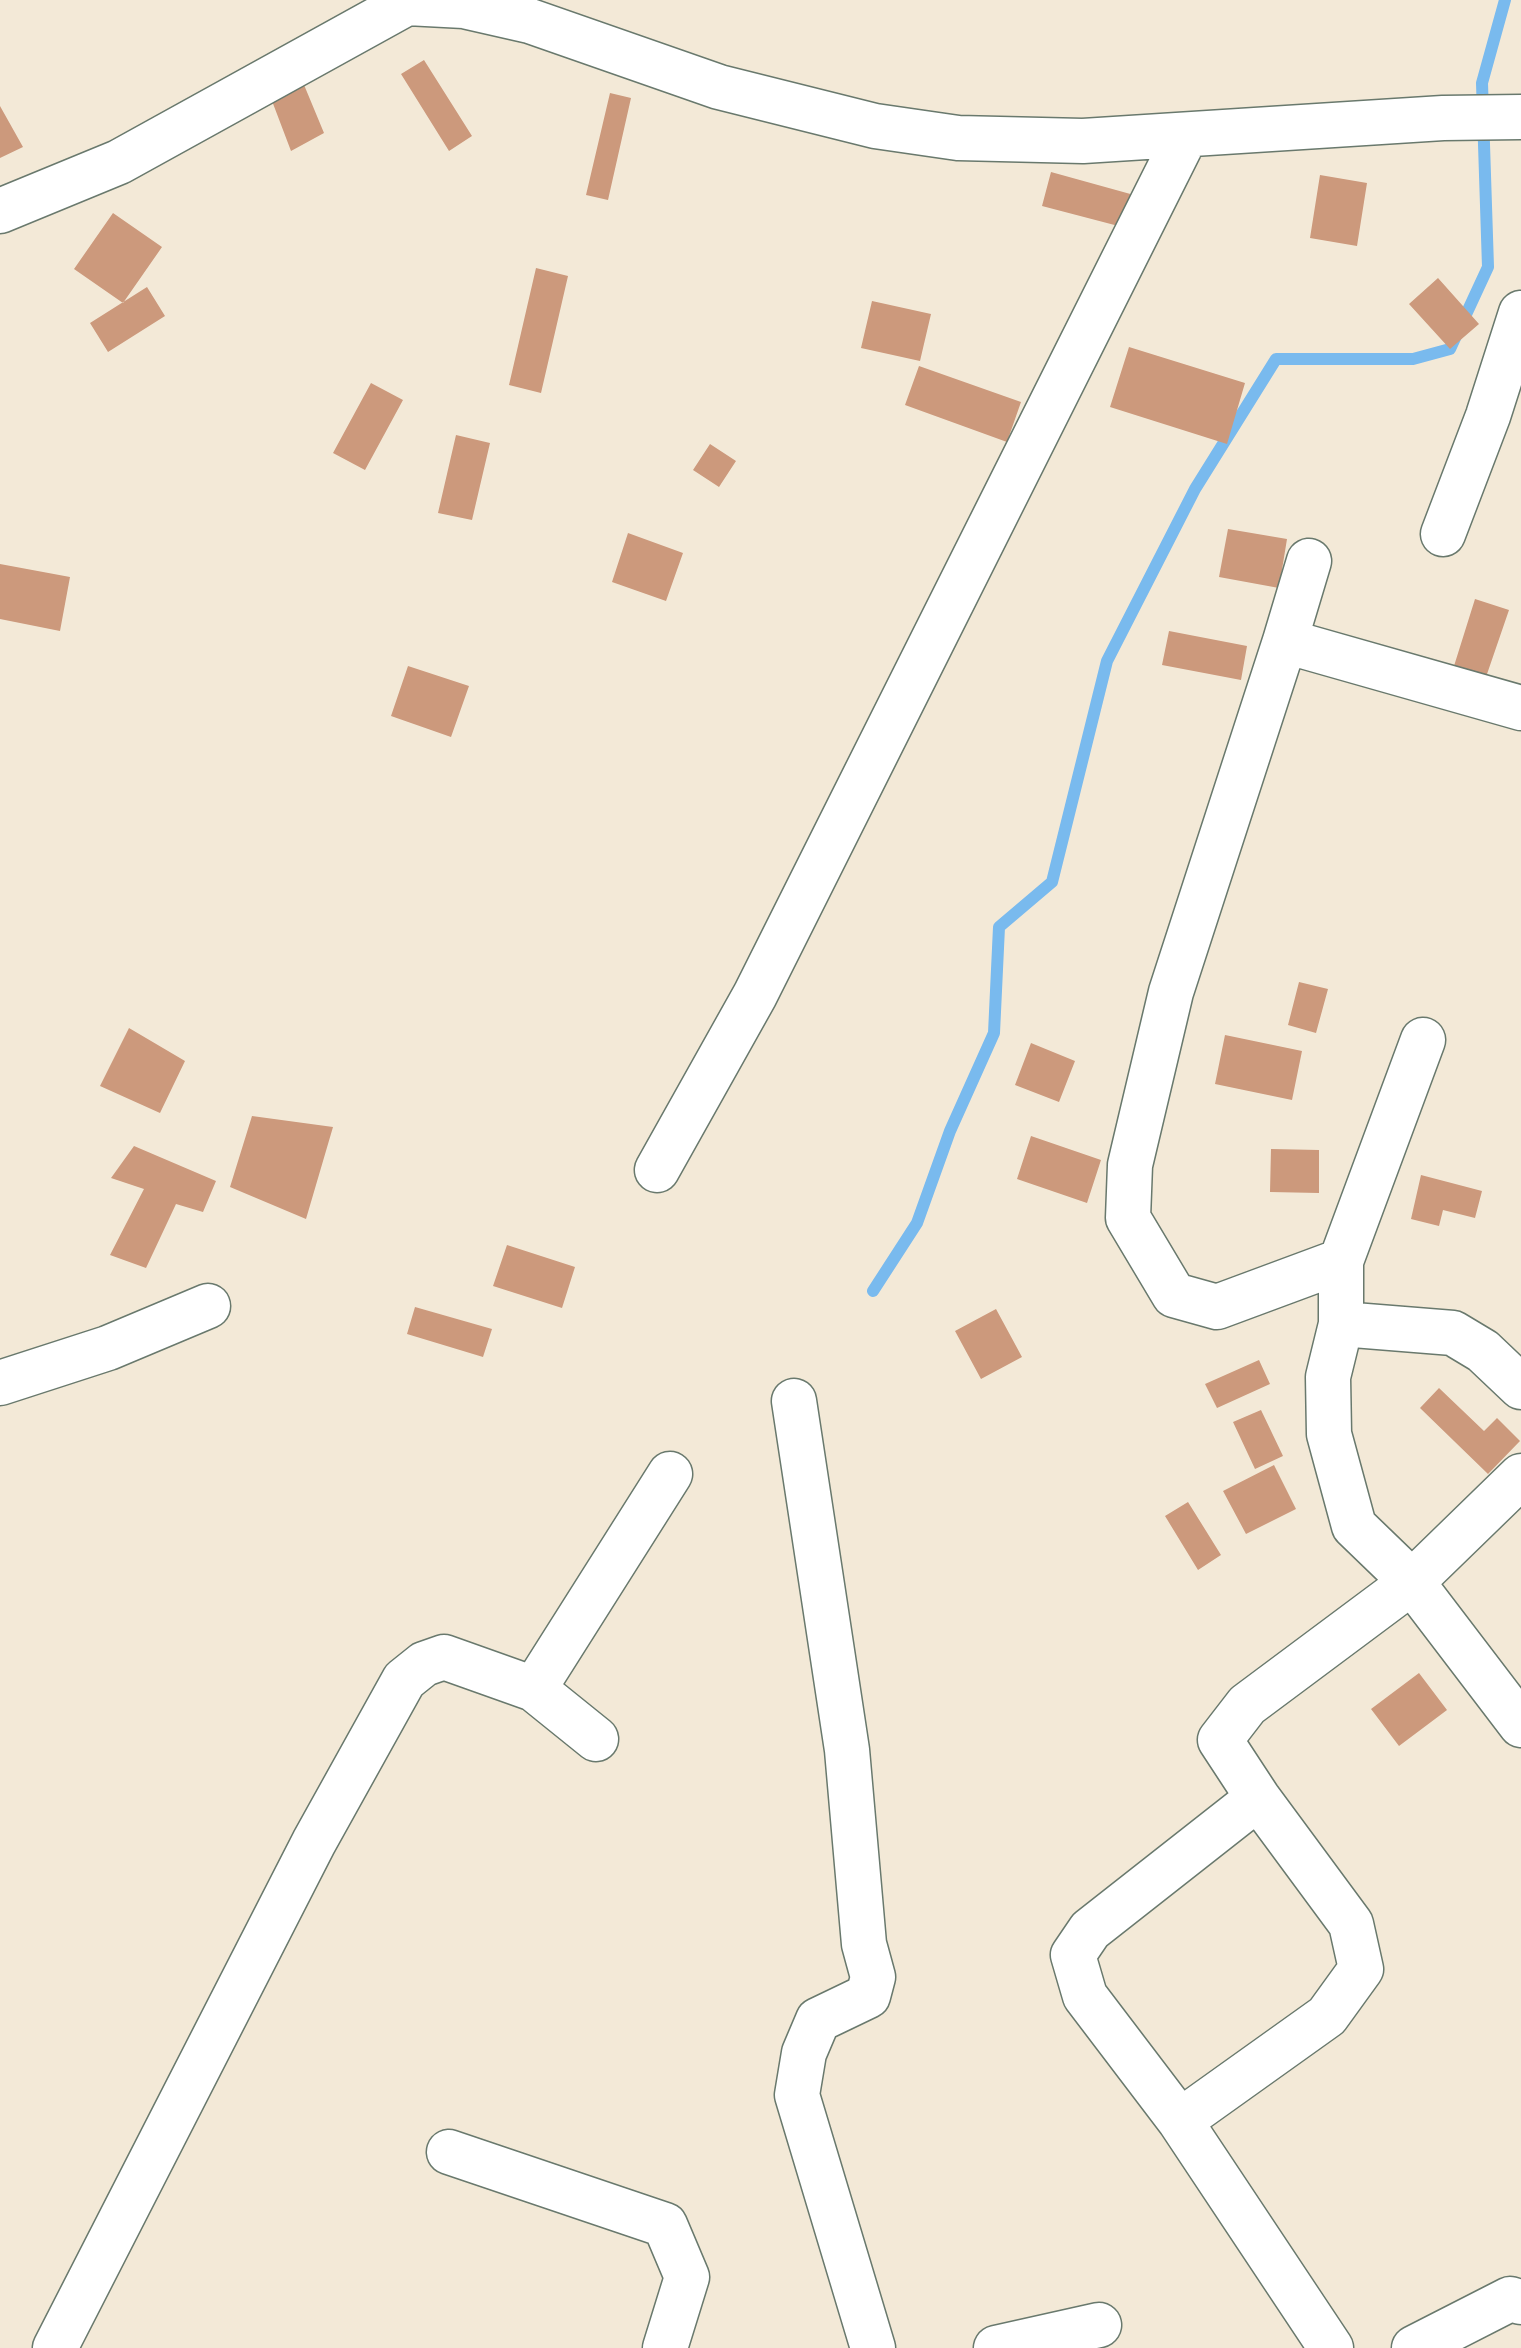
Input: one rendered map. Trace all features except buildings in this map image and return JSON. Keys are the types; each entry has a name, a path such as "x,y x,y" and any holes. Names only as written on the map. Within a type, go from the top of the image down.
{"street":[{"path":"0,211 119,162 407,2 464,6 530,21 719,87 875,126 958,138 1083,141 1443,118 1521,117"},
{"path":"657,1170 755,995 1186,135"},
{"path":"1443,534 1488,416 1521,313"},
{"path":"1309,561 1171,992 1130,1165 1128,1218 1174,1295 1217,1307 1341,1261"},
{"path":"1285,641 1521,708"},
{"path":"1423,1040 1341,1261 1341,1324 1328,1377 1329,1434 1354,1526 1412,1582 1521,1725"},
{"path":"0,1383 108,1348 208,1306"},
{"path":"1341,1324 1453,1333 1483,1351 1521,1387"},
{"path":"794,1401 847,1750 864,1944 873,1977 868,1996 818,2020 804,2053 797,2095 873,2348"},
{"path":"534,1689 670,1474"},
{"path":"1180,2121 1327,2016 1361,1969 1351,1924 1258,1798 1220,1740 1247,1705 1412,1582 1521,1476"},
{"path":"55,2348 314,1842 404,1680 424,1664 444,1657 534,1689 596,1739"},
{"path":"1258,1798 1090,1930 1073,1955 1085,1996 1180,2121 1331,2348"},
{"path":"449,2152 665,2225 687,2277 665,2348"},
{"path":"1414,2348 1481,2335 1510,2299 1521,2302"},
{"path":"996,2348 1099,2325"}],"waterway":[{"path":"873,1291 917,1223 950,1131 994,1033 999,927 1052,882 1107,661 1195,489 1276,359 1413,359 1450,349 1488,267 1482,83 1505,0"}]}
